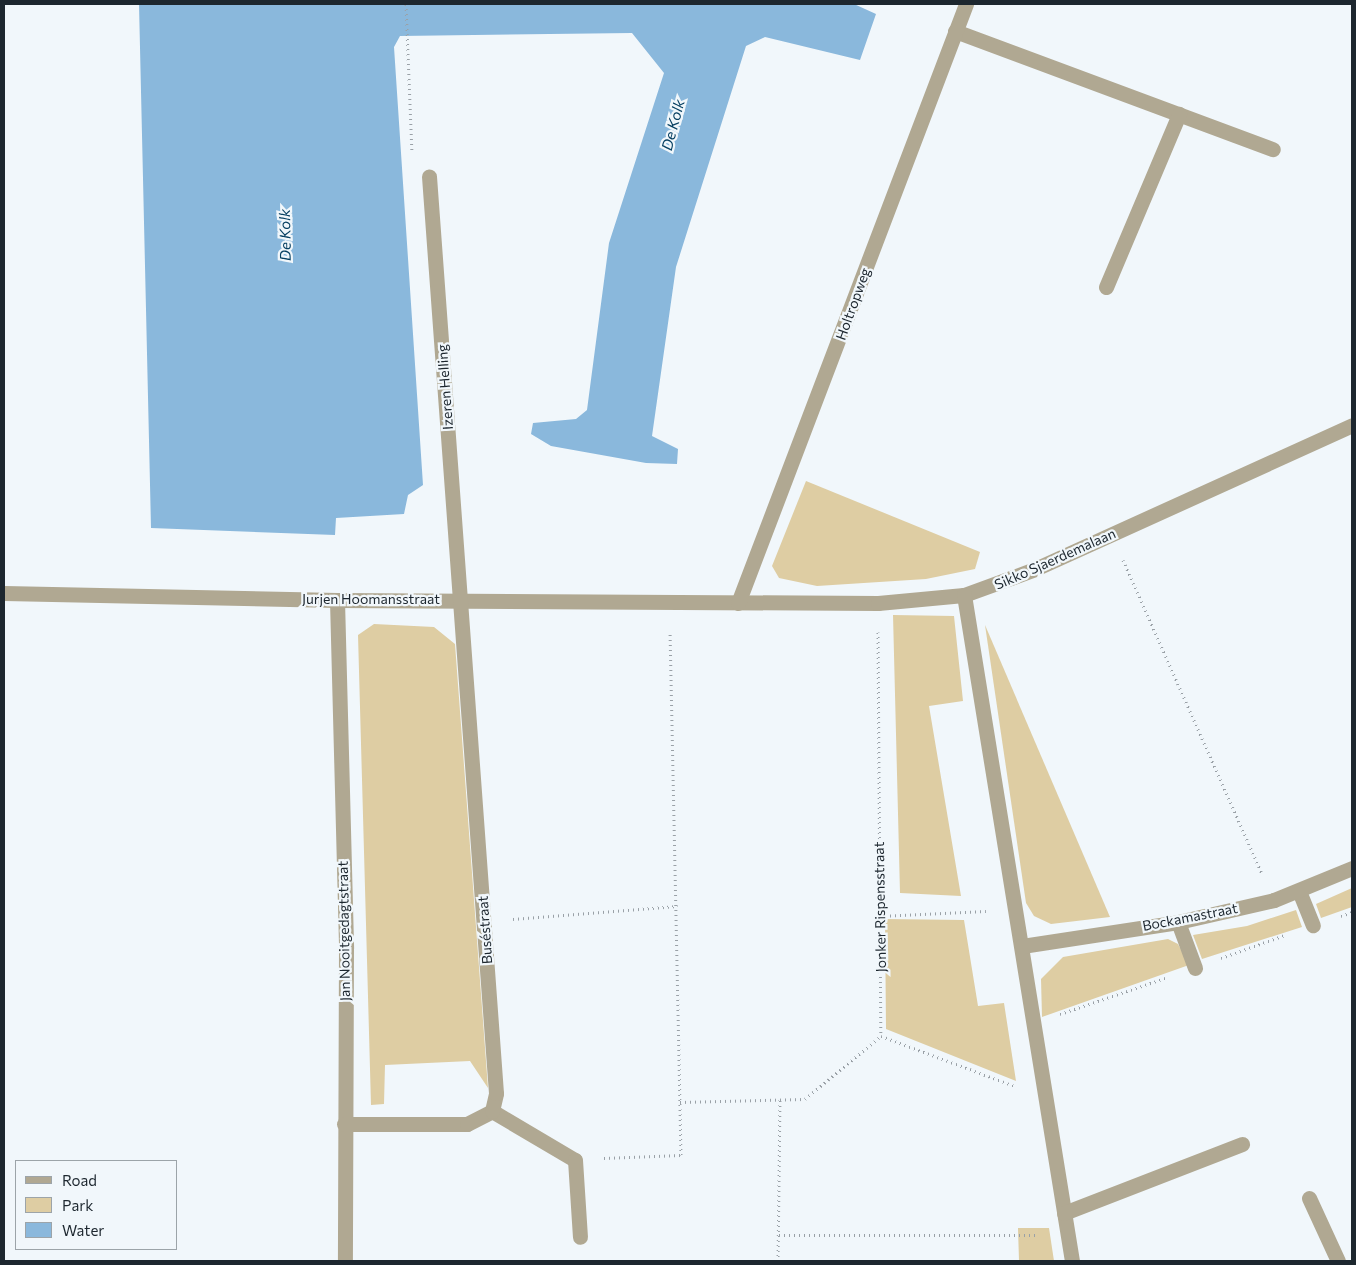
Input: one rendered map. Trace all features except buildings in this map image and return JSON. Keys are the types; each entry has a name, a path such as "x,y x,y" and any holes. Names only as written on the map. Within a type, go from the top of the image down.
{"street":[{"name":"Holtropweg","path":"738,603 966,4"},
{"path":"955,31 1272,149"},
{"path":"1106,287 1179,114"},
{"name":"Izeren Helling","path":"428,176 461,599"},
{"name":"Sikko Sjaerdemalaan","path":"738,603 878,603 964,595 1111,534 1352,425"},
{"name":"Jurjen Hoomansstraat","path":"4,593 337,600 461,599 738,603"},
{"path":"964,595 1016,905 1072,1261"},
{"name":"Buséstraat","path":"461,599 496,1093 492,1111"},
{"name":"Jan Nooitgedagtstraat","path":"337,600 346,948 345,1261"},
{"name":"Bockamastraat","path":"1022,946 1178,922 1274,900 1352,868"},
{"path":"1299,891 1313,925"},
{"path":"1178,922 1195,968"},
{"path":"344,1124 467,1124 492,1111 575,1160 580,1237"},
{"path":"1064,1212 1242,1144"},
{"path":"1309,1198 1338,1261"}],"path":[{"path":"406,4 412,164 428,176"},
{"path":"1111,534 1274,900"},
{"path":"575,1160 681,1155 670,601"},
{"name":"Jonker Rispensstraat","path":"878,603 882,1036"},
{"path":"880,916 963,916 1016,905"},
{"path":"485,921 677,906"},
{"path":"680,1102 805,1099 882,1036 1046,1097"},
{"path":"778,1261 780,1099"},
{"path":"779,1234 1067,1236"}],"green space":[{"path":"806,481 980,552 975,569 926,579 817,586 779,578 772,566"},
{"path":"893,615 954,616 963,701 929,706 961,896 900,893"},
{"path":"374,624 434,627 455,644 488,1088 470,1061 385,1065 384,1104 371,1105 358,635"},
{"path":"985,625 1110,917 1051,924 1034,916 1026,903"},
{"path":"1352,888 1352,907 1321,918 1316,904"},
{"path":"1296,910 1302,927 1202,959 1193,935 1247,926"},
{"path":"885,919 964,920 978,1006 1004,1003 1016,1081 886,1029"},
{"path":"1168,939 1178,944 1189,965 1042,1017 1041,979 1063,957"},
{"path":"1018,1228 1049,1228 1054,1261 1019,1261"}],"water":[{"name":"De Kolk","path":"139,4 854,4 876,14 860,60 765,37 746,46 676,267 652,436 678,449 677,464 646,463 551,446 531,434 533,423 576,419 587,410 609,243 664,73 632,33 400,36 394,47 423,485 408,495 404,514 336,518 335,535 151,528"}]}
